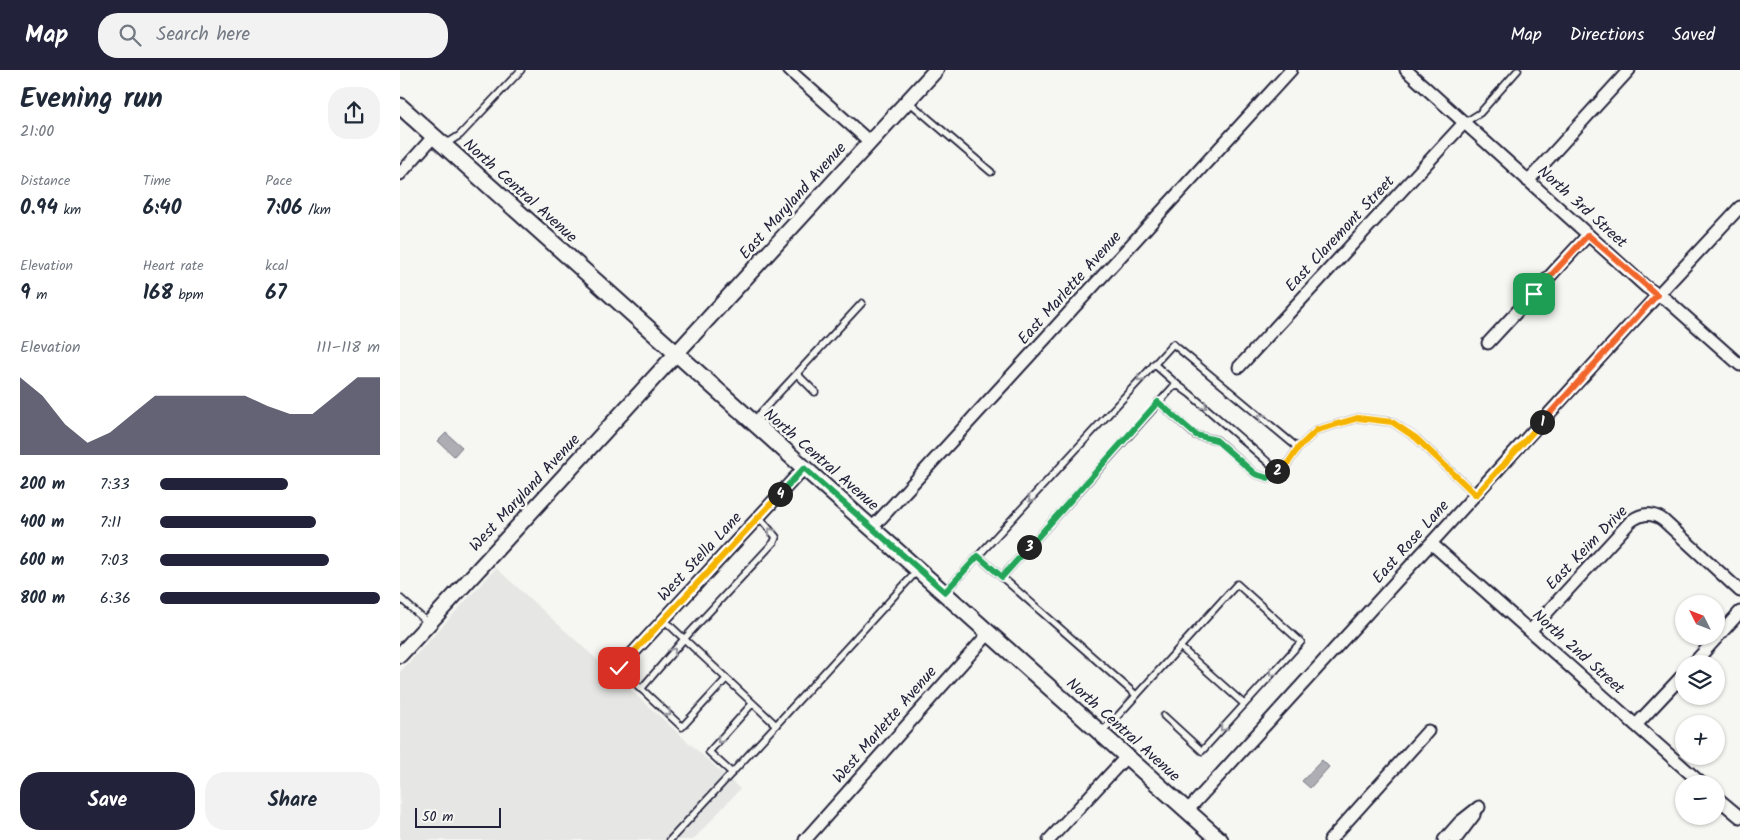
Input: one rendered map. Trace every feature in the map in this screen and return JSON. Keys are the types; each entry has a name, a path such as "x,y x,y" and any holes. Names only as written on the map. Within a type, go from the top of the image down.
{"main road":[{"name":"North Central Avenue","path":"400,106 751,423 945,592 1099,733 1220,840"}],"street":[{"path":"789,70 870,142"},
{"name":"East Maryland Avenue","path":"676,355 936,70"},
{"name":"East Marlette Avenue","path":"872,528 1292,70"},
{"name":"North 3rd Street","path":"1406,70 1588,235 1657,295 1668,301 1740,365"},
{"path":"1528,180 1630,70"},
{"name":"East Claremont Street","path":"1239,367 1464,123"},
{"path":"400,174 434,136"},
{"name":"East Rose Lane","path":"1187,811 1657,295 1740,207"},
{"path":"1488,343 1588,235"},
{"name":"West Maryland Avenue","path":"400,655 676,355"},
{"name":"West Stella Lane","path":"619,668 804,468"},
{"name":"East Keim Drive","path":"1530,631 1631,521 1639,516 1649,514 1663,520 1740,591"},
{"name":"North 2nd Street","path":"1432,544 1692,775"},
{"path":"1701,655 1740,612"},
{"name":"West Marlette Avenue","path":"805,840 990,633"},
{"path":"1636,725 1675,684"},
{"path":"1330,840 1428,731"},
{"path":"1049,840 1126,757"},
{"path":"1725,804 1740,817"},
{"path":"1444,840 1460,822 1479,807 1455,840"}],"lane":[{"path":"434,136 449,142 460,135 521,70"},
{"path":"1464,123 1480,113 1518,70"},
{"path":"908,100 991,172"},
{"path":"751,423 862,303"},
{"path":"945,592 1173,344 1298,448"},
{"path":"1154,364 1278,470"},
{"path":"797,374 815,392"},
{"path":"1002,577 1169,389 1180,386"},
{"path":"1158,402 1196,435 1216,440 1255,474 1268,478 1288,463 1298,448 1317,430 1358,418 1392,422 1416,438 1476,495"},
{"path":"641,689 684,639 774,542 776,537 773,532 759,517"},
{"path":"978,556 1136,695"},
{"path":"670,840 918,569"},
{"path":"1099,733 1237,584 1301,642 1202,751 1164,716"},
{"path":"400,598 428,623"},
{"path":"664,620 776,725"},
{"path":"1180,647 1244,704"},
{"path":"619,668 682,727 726,679"},
{"path":"732,773 709,752 752,704"}],"shaded area":[{"path":"446,433 462,447 454,456 438,441"},
{"path":"496,568 740,789 693,840 400,840 400,672"},
{"path":"1322,760 1329,767 1310,788 1302,781"}],"route":[{"path":"619,668 804,468 945,592 978,556 1002,577 1158,402 1196,435 1216,440 1261,478 1268,478 1283,468 1298,448 1317,430 1358,418 1392,422 1416,438 1476,495 1657,295 1588,235 1534,294"}]}
